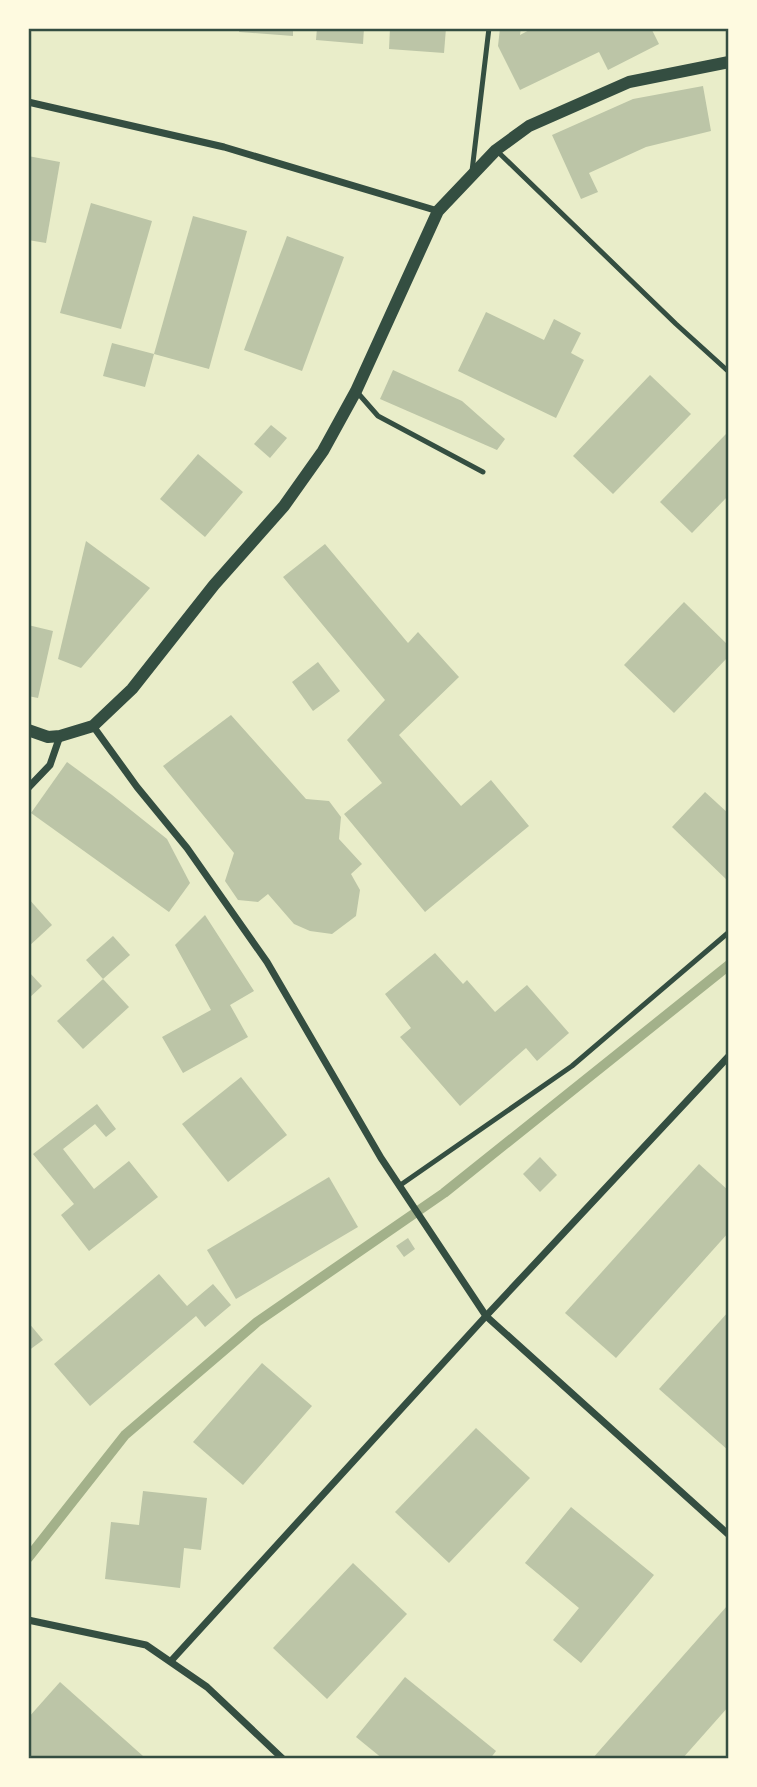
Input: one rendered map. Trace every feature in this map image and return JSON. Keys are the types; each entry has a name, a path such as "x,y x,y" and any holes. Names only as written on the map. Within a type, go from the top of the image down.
{"street":[{"path":"28,730 48,737 93,726 132,689 214,585 284,506 323,451 356,391 438,211 496,150 529,125 629,82 729,62"},
{"path":"28,102 225,148 438,211"},
{"path":"93,726 136,788 187,848 267,962 406,1198 486,1316 729,1535"},
{"path":"28,788 51,765 60,736"},
{"path":"171,1661 486,1316 729,1056"},
{"path":"29,1621 146,1645 207,1687 283,1759"}],"lane":[{"path":"471,174 489,28"},
{"path":"496,150 729,372"},
{"path":"356,391 378,416 483,472"},
{"path":"399,1186 572,1066 729,932"}],"building":[{"path":"240,28 293,28 293,36 239,32"},
{"path":"317,28 364,28 363,44 316,40"},
{"path":"390,28 446,28 444,53 389,49"},
{"path":"500,28 521,28 520,35 533,28 651,28 659,44 608,70 599,52 520,90 498,46"},
{"path":"703,86 711,131 646,147 589,173 598,192 581,199 552,135 633,99"},
{"path":"28,156 60,162 46,243 28,240"},
{"path":"91,203 152,221 121,329 60,313"},
{"path":"193,216 247,231 209,369 154,354"},
{"path":"287,236 344,257 302,371 244,350"},
{"path":"486,312 544,340 554,319 581,333 571,353 584,360 556,418 458,371"},
{"path":"112,343 154,354 145,387 103,376"},
{"path":"393,370 462,401 505,439 497,450 380,399"},
{"path":"650,375 691,414 613,494 573,456"},
{"path":"271,425 287,438 270,458 254,444"},
{"path":"726,434 729,437 729,495 692,533 660,502"},
{"path":"198,454 243,492 205,537 160,499"},
{"path":"86,541 150,588 81,668 58,659"},
{"path":"325,544 408,643 418,632 459,677 399,735 461,806 491,780 529,826 425,912 344,814 382,783 347,740 385,700 283,577"},
{"path":"684,602 729,646 729,656 674,713 624,665"},
{"path":"28,625 53,631 38,698 28,696"},
{"path":"318,662 340,691 313,711 292,682"},
{"path":"231,715 306,799 329,801 341,817 339,839 362,864 351,874 360,890 356,916 332,934 310,931 294,924 268,894 258,902 238,900 225,881 234,853 163,766"},
{"path":"67,762 167,839 190,883 169,912 31,813"},
{"path":"705,792 729,814 729,882 672,827"},
{"path":"28,898 52,925 28,947"},
{"path":"205,915 254,991 230,1005 248,1037 183,1073 162,1037 211,1010 175,945"},
{"path":"113,936 130,955 103,979 86,960"},
{"path":"435,953 463,984 467,980 495,1012 527,985 569,1033 537,1061 526,1048 460,1106 400,1037 411,1028 385,994"},
{"path":"28,971 42,986 28,999"},
{"path":"103,979 129,1007 83,1049 57,1021"},
{"path":"241,1077 287,1135 228,1182 182,1124"},
{"path":"97,1104 116,1129 106,1137 95,1124 63,1149 94,1189 129,1161 158,1197 89,1251 61,1215 74,1204 33,1154"},
{"path":"540,1157 557,1175 540,1192 523,1174"},
{"path":"699,1164 729,1191 729,1232 616,1358 565,1313"},
{"path":"329,1177 358,1227 236,1299 207,1250"},
{"path":"408,1238 415,1249 404,1257 396,1246"},
{"path":"159,1274 187,1306 213,1284 231,1305 205,1327 196,1316 90,1406 54,1364"},
{"path":"729,1311 729,1451 659,1389"},
{"path":"28,1322 43,1340 28,1351"},
{"path":"262,1363 312,1406 243,1485 193,1442"},
{"path":"476,1428 530,1478 449,1563 395,1512"},
{"path":"143,1491 207,1498 201,1550 184,1548 180,1588 105,1579 111,1522 139,1525"},
{"path":"571,1507 654,1575 581,1663 553,1640 579,1608 525,1563"},
{"path":"353,1563 407,1614 327,1699 273,1648"},
{"path":"727,1606 729,1706 682,1759 592,1759"},
{"path":"405,1677 496,1751 490,1759 383,1759 356,1737"},
{"path":"60,1682 143,1756 141,1759 28,1759 28,1718"}],"waterway":[{"path":"28,1558 125,1435 257,1322 444,1193 729,965"}]}
